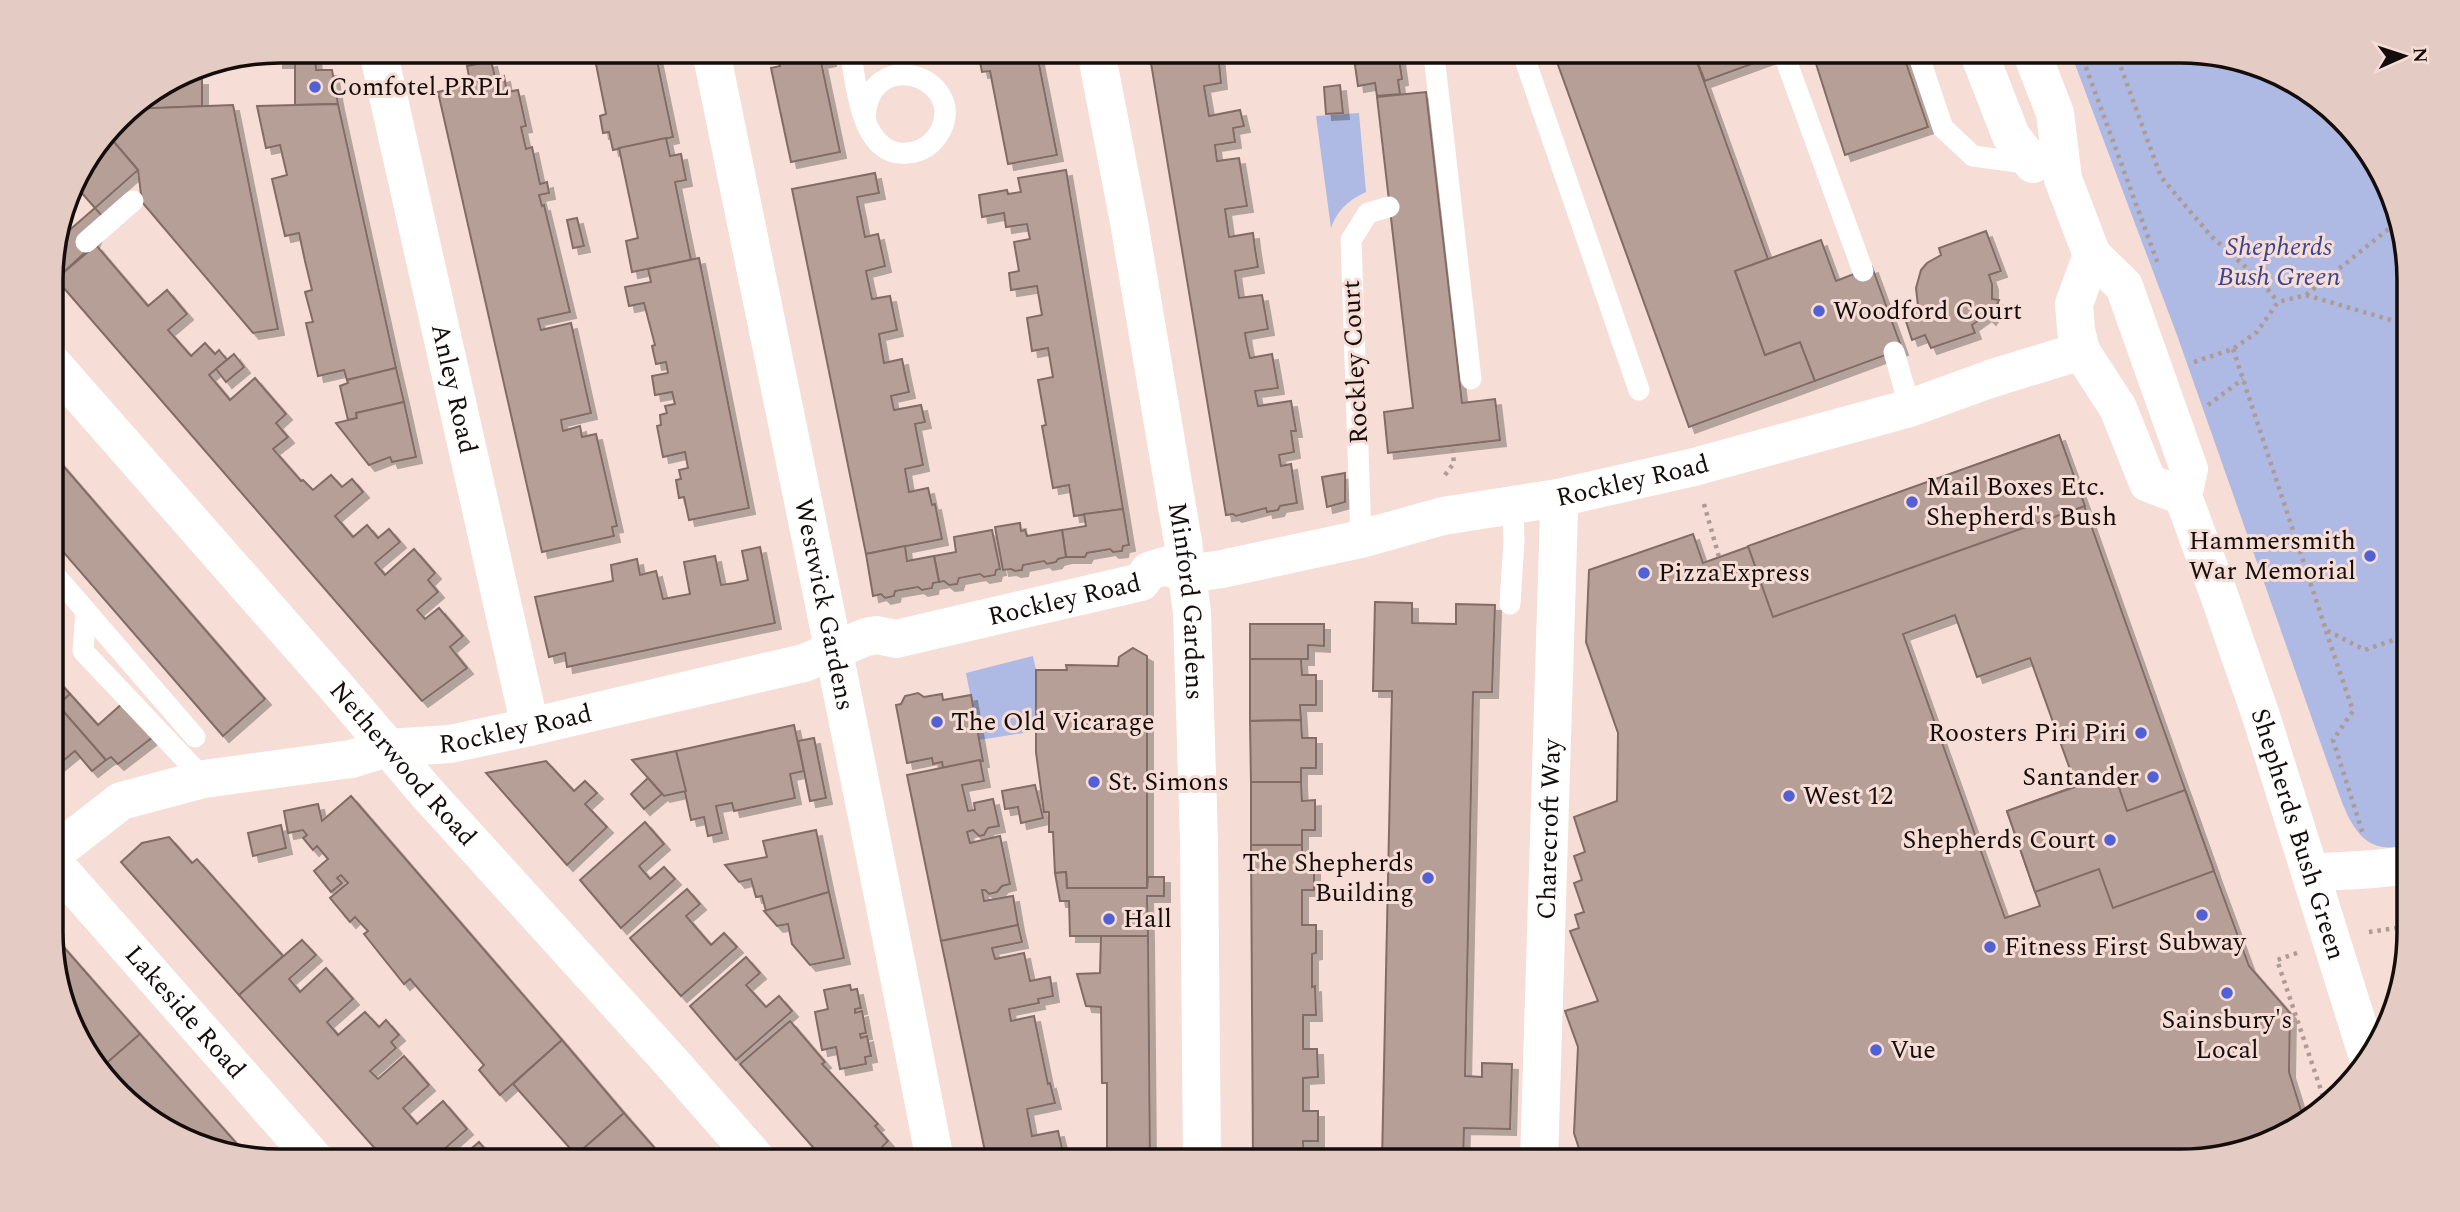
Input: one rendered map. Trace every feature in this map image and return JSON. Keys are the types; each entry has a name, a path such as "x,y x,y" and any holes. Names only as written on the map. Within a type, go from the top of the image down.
{"street":[{"name":"Anley Road","path":"381,63 530,727"},
{"name":"Westwick Gardens","path":"713,63 780,397 835,652 933,1149"},
{"name":"Minford Gardens","path":"1098,63 1131,235 1188,574 1192,613 1199,841 1202,1149"},
{"path":"1983,63 2011,136 2048,171"},
{"name":"Shepherds Bush Green","path":"2035,63 2054,113 2048,171 2092,255 2123,286 2146,346 2189,468 2182,496 2248,679 2364,1045"},
{"path":"2092,255 2074,304 2081,351 2118,408 2148,483 2182,496"},
{"name":"Rockley Road","path":"63,846 121,801 204,779 351,759 387,748 450,744 804,663 866,637 877,635 896,639 1141,582 1149,571 1165,566 1188,574 1361,539 1443,516 1558,498 1694,467 1910,408 1990,379 2081,351"},
{"name":"Netherwood Road","path":"63,376 387,748 747,1149"},
{"name":"Charecroft Way","path":"1539,1149 1558,498"},
{"path":"2311,873 2397,867"},
{"name":"Lakeside Road","path":"63,874 305,1149"}],"lane":[{"path":"853,63 865,119"},
{"path":"1435,63 1444,199 1471,379"},
{"path":"1526,63 1639,390"},
{"path":"1787,63 1863,271"},
{"path":"1921,63 1943,128 1973,156 2048,171"},
{"path":"86,242 133,201"},
{"name":"Rockley Court","path":"1361,539 1351,240 1368,213 1389,207"},
{"path":"1894,352 1910,408"},
{"path":"1510,604 1514,541 1513,504"},
{"path":"63,585 195,737"},
{"path":"86,611 83,651 204,779"}],"path":[{"path":"2084,63 2150,243"},
{"path":"2119,63 2161,177 2211,236 2260,280 2278,302"},
{"path":"2194,362 2234,349 2256,331 2278,302 2306,295 2391,227"},
{"path":"2306,295 2397,322"},
{"path":"2234,349 2353,711 2333,740 2363,834"},
{"path":"2210,404 2243,379"},
{"path":"1452,446 1454,463"},
{"path":"1694,467 1719,557"},
{"path":"2326,630 2365,650 2397,639"},
{"path":"2375,930 2397,927"},
{"name":"Shepherds Bush Green","path":"2287,956 2277,960 2292,1013 2323,1095"}],"green space":[{"name":"Shepherds Bush Green","path":"2075,63 2208,65 2250,75 2276,85 2312,108 2333,127 2352,148 2380,197 2390,224 2397,280 2397,846 2376,845 2364,838 2347,813 2177,335"},
{"path":"1359,113 1366,192 1345,206 1331,228 1316,116"},
{"path":"1033,656 1036,670 1036,731 979,740 966,673"}],"building":[{"name":"Comfotel PRPL","path":"295,63 316,63 316,70 332,70 338,104 295,105"},
{"path":"492,63 495,77 470,82 467,66"},
{"path":"596,63 658,63 673,137 613,150 609,132 603,133 600,116 606,114"},
{"path":"779,63 821,63 840,152 791,162 771,68 780,66"},
{"path":"980,63 1039,63 1057,155 1008,164 990,71 982,72"},
{"path":"1151,63 1219,63 1221,83 1204,86 1209,116 1240,110 1244,126 1233,128 1235,142 1215,145 1217,161 1239,158 1247,206 1225,209 1229,237 1253,233 1258,267 1235,271 1239,298 1262,295 1268,329 1245,333 1247,345 1250,358 1272,354 1278,388 1255,391 1258,406 1291,401 1296,431 1291,431 1294,452 1279,455 1281,466 1291,464 1297,503 1267,512 1266,508 1236,516 1226,515"},
{"path":"1355,63 1400,63 1402,79 1398,80 1400,94 1377,96 1375,83 1358,86"},
{"path":"1557,63 1697,63 1768,259 1735,271 1765,355 1800,342 1815,381 1689,427"},
{"path":"1698,63 1754,63 1705,81"},
{"path":"1816,63 1906,63 1928,127 1845,155"},
{"path":"504,76 507,92 518,90 526,126 521,127 526,149 532,147 540,184 547,182 549,193 539,195 542,206 544,205 570,312 538,319 541,330 571,323 591,413 561,420 563,431 580,426 582,437 596,434 617,526 612,527 614,536 542,552 438,92"},
{"path":"202,79 202,106 148,109 184,85"},
{"path":"1340,85 1343,113 1326,114 1324,87"},
{"path":"1426,92 1462,403 1495,399 1500,440 1388,453 1384,412 1413,408 1377,97"},
{"path":"338,104 396,368 347,380 344,370 318,376 306,323 313,322 305,292 312,290 299,233 285,236 272,179 287,175 280,145 266,148 257,106"},
{"path":"233,105 278,329 253,333 142,202 138,170 113,141 149,108"},
{"path":"666,138 670,156 681,154 686,180 675,182 691,260 632,272 626,241 638,238 619,148"},
{"path":"113,141 138,170 95,208 82,193 92,172"},
{"path":"1066,170 1123,509 1074,516 1069,485 1053,488 1042,426 1046,425 1038,380 1053,377 1048,348 1032,351 1027,318 1042,315 1037,286 1011,290 1009,273 1019,271 1014,242 1030,239 1027,224 1006,227 1004,213 982,217 979,195 1007,190 1008,194 1021,192 1018,178"},
{"path":"875,173 879,193 857,197 865,237 878,234 885,266 866,271 872,299 890,296 897,330 879,334 884,363 902,359 909,392 891,396 894,410 921,405 925,422 915,424 923,465 905,469 909,492 928,488 932,505 935,504 942,539 866,554 792,189"},
{"path":"95,208 103,217 91,247 63,273 63,266 69,231"},
{"path":"577,218 584,246 573,248 567,220"},
{"path":"1986,231 2001,271 1989,275 1992,299 1999,300 1990,319 1986,315 1972,325 1975,333 1931,348 1925,335 1912,340 1903,312 1918,306 1916,288 1921,270 1941,255 1939,248"},
{"name":"Woodford Court","path":"1821,240 1836,281 1872,267 1902,349 1815,381 1800,342 1765,355 1735,271"},
{"path":"96,245 148,306 167,290 187,314 168,330 191,356 205,343 215,354 219,350 227,360 209,375 230,400 255,378 286,414 276,423 288,437 273,449 301,481 313,490 331,475 342,487 352,479 363,492 335,516 353,537 367,525 378,538 389,529 400,542 375,563 385,575 414,549 435,573 428,580 438,592 417,610 425,619 439,608 463,636 450,647 467,668 422,701 63,287 63,273"},
{"path":"699,258 749,508 689,520 684,497 679,498 676,480 681,479 679,470 688,468 685,452 663,457 657,426 661,425 660,415 667,413 665,406 675,404 672,392 655,395 652,376 668,373 666,362 656,364 652,346 655,345 644,303 629,306 625,287 651,282 648,269"},
{"path":"234,354 244,367 226,382 216,369"},
{"path":"396,368 404,402 356,413 357,418 348,420 340,386 348,383 347,380"},
{"path":"404,402 416,457 392,462 390,457 369,465 336,423 357,418 356,413"},
{"name":"West 12","path":"2059,435 2249,966 2290,1013 2289,1072 2301,1111 2276,1127 2250,1137 2194,1149 1579,1149 1574,1133 1578,1047 1565,1011 1598,1001 1570,931 1579,928 1575,915 1584,912 1574,883 1582,880 1574,856 1585,852 1574,817 1617,801 1618,733 1586,642 1589,570 1693,534 1703,563","holes":["1955,615 1977,677 2030,658 2076,786 2007,811 2040,906 2005,918 1903,634"]},
{"path":"2059,435 2085,506 1773,617 1748,546"},
{"path":"63,466 265,699 223,736 63,552"},
{"path":"1345,473 1345,502 1327,507 1322,477"},
{"path":"1123,509 1129,545 1123,546 1122,551 1113,552 1110,549 1087,553 1085,557 1066,557 1062,530 1086,526 1084,514"},
{"path":"1020,523 1021,531 1025,530 1027,536 1062,530 1066,557 1047,564 1044,561 1023,565 1022,570 1003,570 995,527"},
{"path":"992,530 1000,569 996,570 995,575 984,577 980,574 959,578 957,584 949,585 944,581 939,582 934,556 956,552 954,537"},
{"path":"905,546 907,561 934,556 939,582 933,583 932,588 922,590 918,587 895,591 894,596 885,598 881,594 873,596 866,554"},
{"path":"760,547 775,623 567,667 565,653 549,657 535,597 613,581 611,565 637,559 640,575 656,571 663,599 690,594 684,562 715,556 721,585 735,583 748,580 742,551"},
{"name":"The Shepherds Building","path":"1375,602 1412,603 1412,623 1456,624 1456,604 1495,605 1492,692 1473,692 1465,1076 1482,1077 1482,1063 1512,1064 1510,1129 1464,1128 1463,1149 1382,1149 1392,691 1373,691"},
{"path":"1250,624 1324,624 1324,646 1308,645 1308,659 1250,659"},
{"name":"St. Simons","path":"1133,648 1147,656 1147,888 1067,888 1066,872 1055,873 1053,832 1049,832 1049,812 1044,812 1036,752 1036,670 1067,670 1066,665 1118,666 1119,657"},
{"path":"1250,659 1301,659 1302,675 1316,675 1316,705 1300,705 1301,720 1250,721"},
{"path":"63,686 70,694 63,700"},
{"name":"The Old Vicarage","path":"918,693 924,697 942,694 943,700 971,695 983,761 943,768 942,762 933,764 932,758 907,763 896,705 901,704 905,696"},
{"path":"70,694 98,725 123,703 153,737 118,764 111,757 106,760 63,711 63,700"},
{"path":"63,711 106,760 92,771 75,751 63,761"},
{"path":"1301,720 1302,738 1316,738 1316,768 1301,768 1301,782 1251,782 1250,721"},
{"path":"794,725 804,771 790,774 795,798 734,811 732,803 716,806 722,833 708,836 704,817 691,820 676,751"},
{"path":"814,738 826,798 810,801 798,741"},
{"path":"676,751 686,791 664,796 632,760"},
{"path":"980,760 984,781 962,785 968,811 975,810 974,803 993,799 999,826 988,828 984,835 979,836 973,830 967,832 970,843 1000,836 1010,884 989,894 982,890 984,901 1013,896 1018,925 941,941 907,775"},
{"path":"546,761 574,791 585,781 597,793 585,804 607,827 567,865 486,773"},
{"name":"Shepherds Court","path":"2114,773 2127,811 2185,790 2214,871 2113,908 2099,869 2035,892 2007,811"},
{"path":"648,778 662,794 644,809 631,794"},
{"path":"1251,782 1301,782 1302,801 1315,800 1315,830 1302,830 1302,845 1251,845"},
{"path":"1035,785 1043,818 1021,823 1018,807 1005,809 1002,791"},
{"path":"351,796 562,1040 500,1095 479,1070 484,1065 410,979 404,984 364,934 368,931 355,917 350,922 330,898 348,883 341,875 337,878 342,883 331,892 314,871 328,859 317,846 313,850 303,838 307,835 303,830 288,833 284,811 318,804 322,821"},
{"path":"645,822 664,844 639,866 650,879 664,867 675,879 621,928 580,880"},
{"path":"281,825 286,848 253,856 248,833"},
{"path":"816,830 829,892 766,911 762,896 756,897 751,879 739,882 725,865 767,857 763,841"},
{"path":"169,837 192,863 197,859 283,956 239,995 121,862 142,843"},
{"path":"1251,845 1302,845 1302,864 1314,864 1314,890 1302,890 1302,925 1316,925 1316,953 1312,954 1312,987 1315,986 1316,1015 1303,1015 1303,1049 1317,1049 1318,1077 1303,1078 1303,1111 1318,1111 1318,1141 1303,1141 1303,1149 1253,1149"},
{"name":"Hall","path":"1066,872 1067,888 1147,888 1148,877 1164,877 1164,896 1147,896 1148,936 1070,936 1069,901 1060,901 1055,873"},
{"path":"687,889 700,904 686,916 711,945 724,933 737,947 681,996 630,938"},
{"path":"829,892 844,958 810,965 792,944 788,924 777,926 764,911"},
{"path":"1018,925 1022,942 992,948 995,959 1024,953 1030,981 1050,977 1053,996 1038,999 1039,1003 1009,1009 1011,1021 1034,1016 1048,1084 1050,1083 1055,1103 1027,1109 1032,1136 1058,1131 1062,1149 984,1149 941,941"},
{"path":"1101,936 1148,936 1150,1149 1107,1149 1107,1083 1102,1083 1101,1007 1086,1006 1077,974 1100,973"},
{"path":"302,940 316,955 289,979 300,992 326,968 353,999 327,1022 338,1035 365,1012 379,1027 386,1020 399,1035 391,1042 396,1048 370,1071 378,1079 404,1056 429,1085 403,1108 417,1124 443,1101 467,1129 444,1149 375,1149 239,995"},
{"path":"64,948 140,1034 108,1062 85,1028 80,1015 70,988"},
{"path":"746,957 760,973 746,985 766,1007 779,996 792,1011 736,1060 690,1006"},
{"path":"850,985 851,990 857,989 861,1008 855,1009 855,1013 862,1011 866,1033 860,1034 861,1038 867,1036 871,1056 865,1057 866,1064 840,1069 836,1047 822,1050 815,1012 828,1009 824,990"},
{"path":"790,1021 825,1062 822,1064 878,1124 875,1126 888,1141 882,1149 814,1149 740,1064"},
{"path":"140,1034 238,1145 184,1127 160,1112 137,1095 108,1062"},
{"path":"562,1040 624,1113 583,1149 571,1149 513,1084"},
{"path":"624,1113 656,1149 583,1149"},
{"path":"479,1142 485,1149 471,1149"}],"place":[{"name":"Comfotel PRPL","path":"315,87"},
{"name":"Woodford Court","path":"1819,311"},
{"name":"Mail Boxes Etc. Shepherd's Bush","path":"1912,502"},
{"name":"Hammersmith War Memorial","path":"2370,556"},
{"name":"PizzaExpress","path":"1644,573"},
{"name":"The Old Vicarage","path":"937,722"},
{"name":"Roosters Piri Piri","path":"2141,733"},
{"name":"Santander","path":"2153,777"},
{"name":"St. Simons","path":"1094,782"},
{"name":"West 12","path":"1789,796"},
{"name":"Shepherds Court","path":"2110,840"},
{"name":"The Shepherds Building","path":"1428,878"},
{"name":"Subway","path":"2202,915"},
{"name":"Hall","path":"1109,919"},
{"name":"Fitness First","path":"1990,947"},
{"name":"Sainsbury's Local","path":"2227,993"},
{"name":"Vue","path":"1876,1050"}]}
